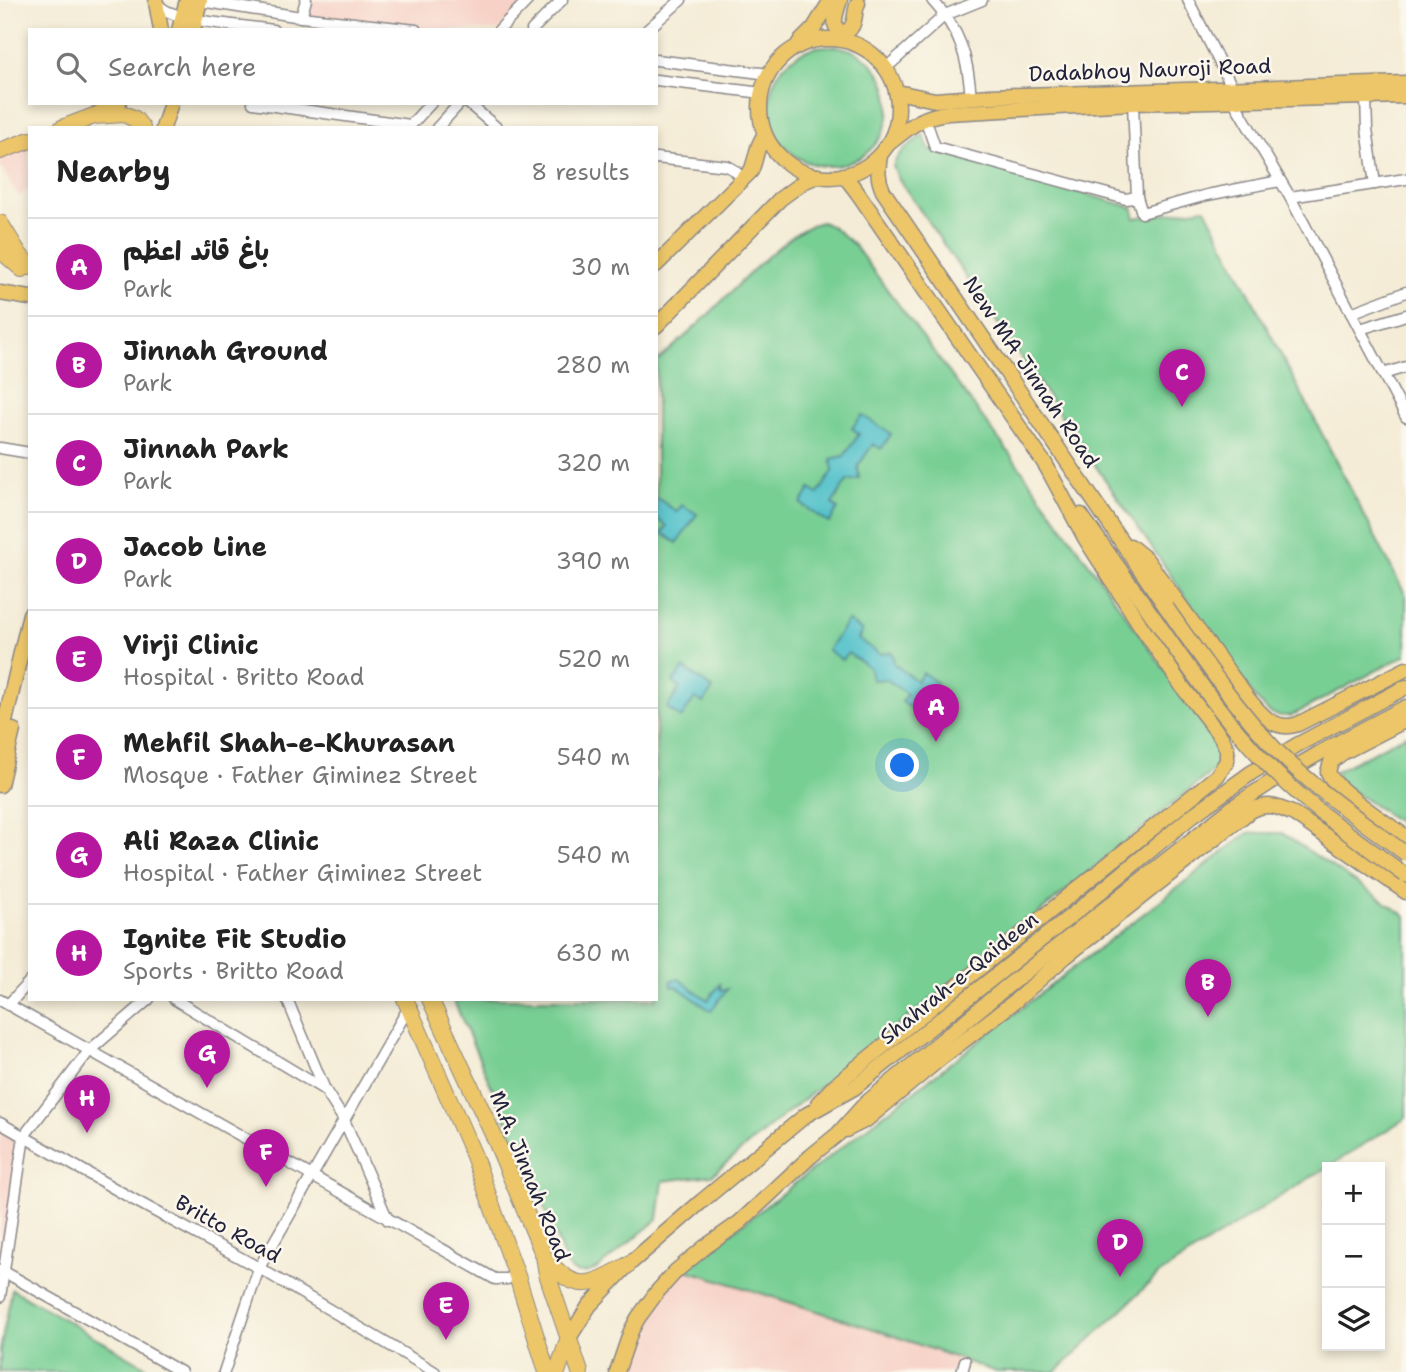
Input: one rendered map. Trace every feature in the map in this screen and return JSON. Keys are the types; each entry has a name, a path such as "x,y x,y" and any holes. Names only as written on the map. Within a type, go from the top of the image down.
{"highway":[{"path":"67,126 94,116 124,114 135,119 140,126"},
{"path":"0,150 27,141"},
{"path":"0,223 4,245 20,268 28,274"},
{"path":"4,245 19,254 28,265"},
{"name":"M.A. Jinnah Road","path":"431,1001 496,1141 544,1256 547,1274 580,1372"},
{"path":"407,1003 474,1156 517,1276 547,1372"},
{"path":"544,1256 564,1277 578,1283 598,1281 628,1265"},
{"path":"557,1372 569,1338"}],"main road":[{"path":"188,23 196,0"},
{"path":"831,0 814,28 779,60 769,74 762,93 760,114 765,135 774,149 786,162 800,171 817,176 830,177 857,171 932,115 1233,94 1366,98 1406,96"},
{"path":"840,0 835,26 843,32 850,30 853,25 855,9 859,2"},
{"path":"155,1 161,28"},
{"path":"859,2 861,31 869,51"},
{"path":"793,49 818,39 845,40 869,51 886,68 897,92 897,119 894,132 884,149"},
{"name":"Dadabhoy Nauroji Road","path":"897,92 936,100 971,97 1233,94 1406,83"},
{"path":"94,116 115,105"},
{"path":"164,126 170,105"},
{"path":"658,262 751,172 758,152 758,142 765,135"},
{"path":"0,159 27,141"},
{"name":"New MA Jinnah Road","path":"884,149 877,171 883,191 1225,690 1277,751 1322,792 1406,854"},
{"path":"844,175 1229,723 1268,766 1312,806 1405,876"},
{"path":"658,324 780,199 803,182 817,176"},
{"path":"0,293 28,298"},
{"path":"806,1115 834,1086 1217,776 1227,761 1227,749 1221,737 1137,621 1085,538 1044,462"},
{"path":"1114,531 1146,559 1246,696 1263,716 1278,725 1289,727 1298,724 1406,669"},
{"path":"0,743 6,684 28,620"},
{"path":"0,785 28,666"},
{"name":"Shahrah-e-Qaideen","path":"569,1338 589,1306 628,1265 806,1115 854,1088 1231,787 1297,745 1406,687"},
{"name":"Shahrah-e-Qaideen","path":"617,1372 638,1318 676,1271 739,1223 838,1134 865,1104 1005,988 1232,808 1308,758 1406,707"},
{"path":"1406,720 1342,753 1331,762 1328,772 1341,789 1406,837"},
{"path":"838,1134 866,1120 1014,1002 1065,957 1251,810 1275,806 1294,814 1406,892"},
{"path":"854,1088 865,1104"}],"street":[{"path":"196,0 301,18 397,28"},
{"path":"301,18 306,0"},
{"path":"501,28 528,0"},
{"path":"534,28 562,0"},
{"path":"649,28 681,0"},
{"path":"932,0 945,15 966,55 971,97"},
{"path":"886,68 945,15 982,0"},
{"path":"1188,0 1233,94 1406,416"},
{"path":"155,1 188,23 249,28"},
{"path":"658,61 769,74"},
{"path":"658,80 762,93"},
{"path":"1366,98 1367,129 1375,184"},
{"path":"1133,103 1137,197 1142,213 1207,195 1280,181"},
{"path":"266,105 402,126"},
{"path":"410,126 429,105"},
{"path":"440,126 458,105"},
{"path":"470,105 495,126"},
{"path":"925,118 934,147 1126,200 1137,197"},
{"path":"658,158 727,166 743,179"},
{"path":"1290,197 1406,179"},
{"path":"1351,313 1406,292"},
{"path":"1360,329 1404,316 1406,328"},
{"path":"1383,374 1406,367"},
{"path":"0,447 28,453"},
{"path":"28,983 4,1003 495,1279 517,1276"},
{"path":"0,1297 24,1136 89,1052 147,1001"},
{"path":"177,1001 325,1090"},
{"path":"288,1001 325,1090 344,1120 388,1220"},
{"path":"224,1372 259,1268 407,1003"},
{"name":"Britto Road","path":"0,1123 259,1268 435,1372"},
{"path":"2,1271 181,1372"}],"shaded area":[{"path":"306,0 528,0 501,28 398,28 301,17"},
{"path":"28,141 28,189 19,196 0,166 0,159"},
{"path":"0,1123 24,1136 0,1270"},
{"path":"684,1269 965,1361 962,1372 629,1372 632,1354 651,1311 660,1296"}],"green space":[{"path":"829,46 852,50 872,63 885,83 889,106 885,129 872,149 852,162 829,166 806,162 786,149 773,129 769,106 773,83 786,63 806,50"},
{"path":"923,135 929,149 1134,208 1134,218 1205,208 1406,596 1406,655 1291,716 1273,714 1261,705 898,178 893,166 906,148"},
{"path":"822,222 833,227 854,245 1024,473 1213,737 1219,756 1215,769 712,1175 663,1181 658,1219 597,1269 577,1272 567,1265 454,1001 658,1001 658,360 779,247 809,226"},
{"path":"1406,735 1406,827 1342,784 1335,772"},
{"path":"1248,833 1282,833 1406,916 1406,1118 1335,1162 1322,1162 1322,1170 1158,1275 1056,1372 996,1372 880,1331 684,1269"},
{"path":"12,1289 155,1372 0,1372 0,1351"}],"water":[{"path":"862,415 891,434 881,449 873,444 858,466 859,479 847,481 832,504 838,509 829,523 801,504 810,489 818,494 833,471 831,459 844,456 859,434 852,428"},
{"path":"658,498 677,512 682,505 697,514 677,543 662,533 667,526 658,519"},
{"path":"848,621 862,631 858,639 880,654 892,652 894,664 917,681 923,673 937,683 917,712 902,702 907,694 886,679 872,680 870,668 848,653 842,660 828,650"},
{"path":"684,668 713,689 703,703 695,698 681,718 667,708 680,688 673,682"},
{"path":"679,979 708,1000 720,984 721,990 727,989 711,1011 676,986 672,987 671,980"}],"place":[{"name":"Jinnah Park","path":"1182,407"},
{"name":"باغ قائد اعظم","path":"936,742"},
{"name":"Jinnah Ground","path":"1208,1017"},
{"name":"Ali Raza Clinic","path":"207,1088"},
{"name":"Ignite Fit Studio","path":"87,1133"},
{"name":"Mehfil Shah-e-Khurasan","path":"266,1187"},
{"name":"Jacob Line","path":"1120,1277"},
{"name":"Virji Clinic","path":"446,1340"}]}
